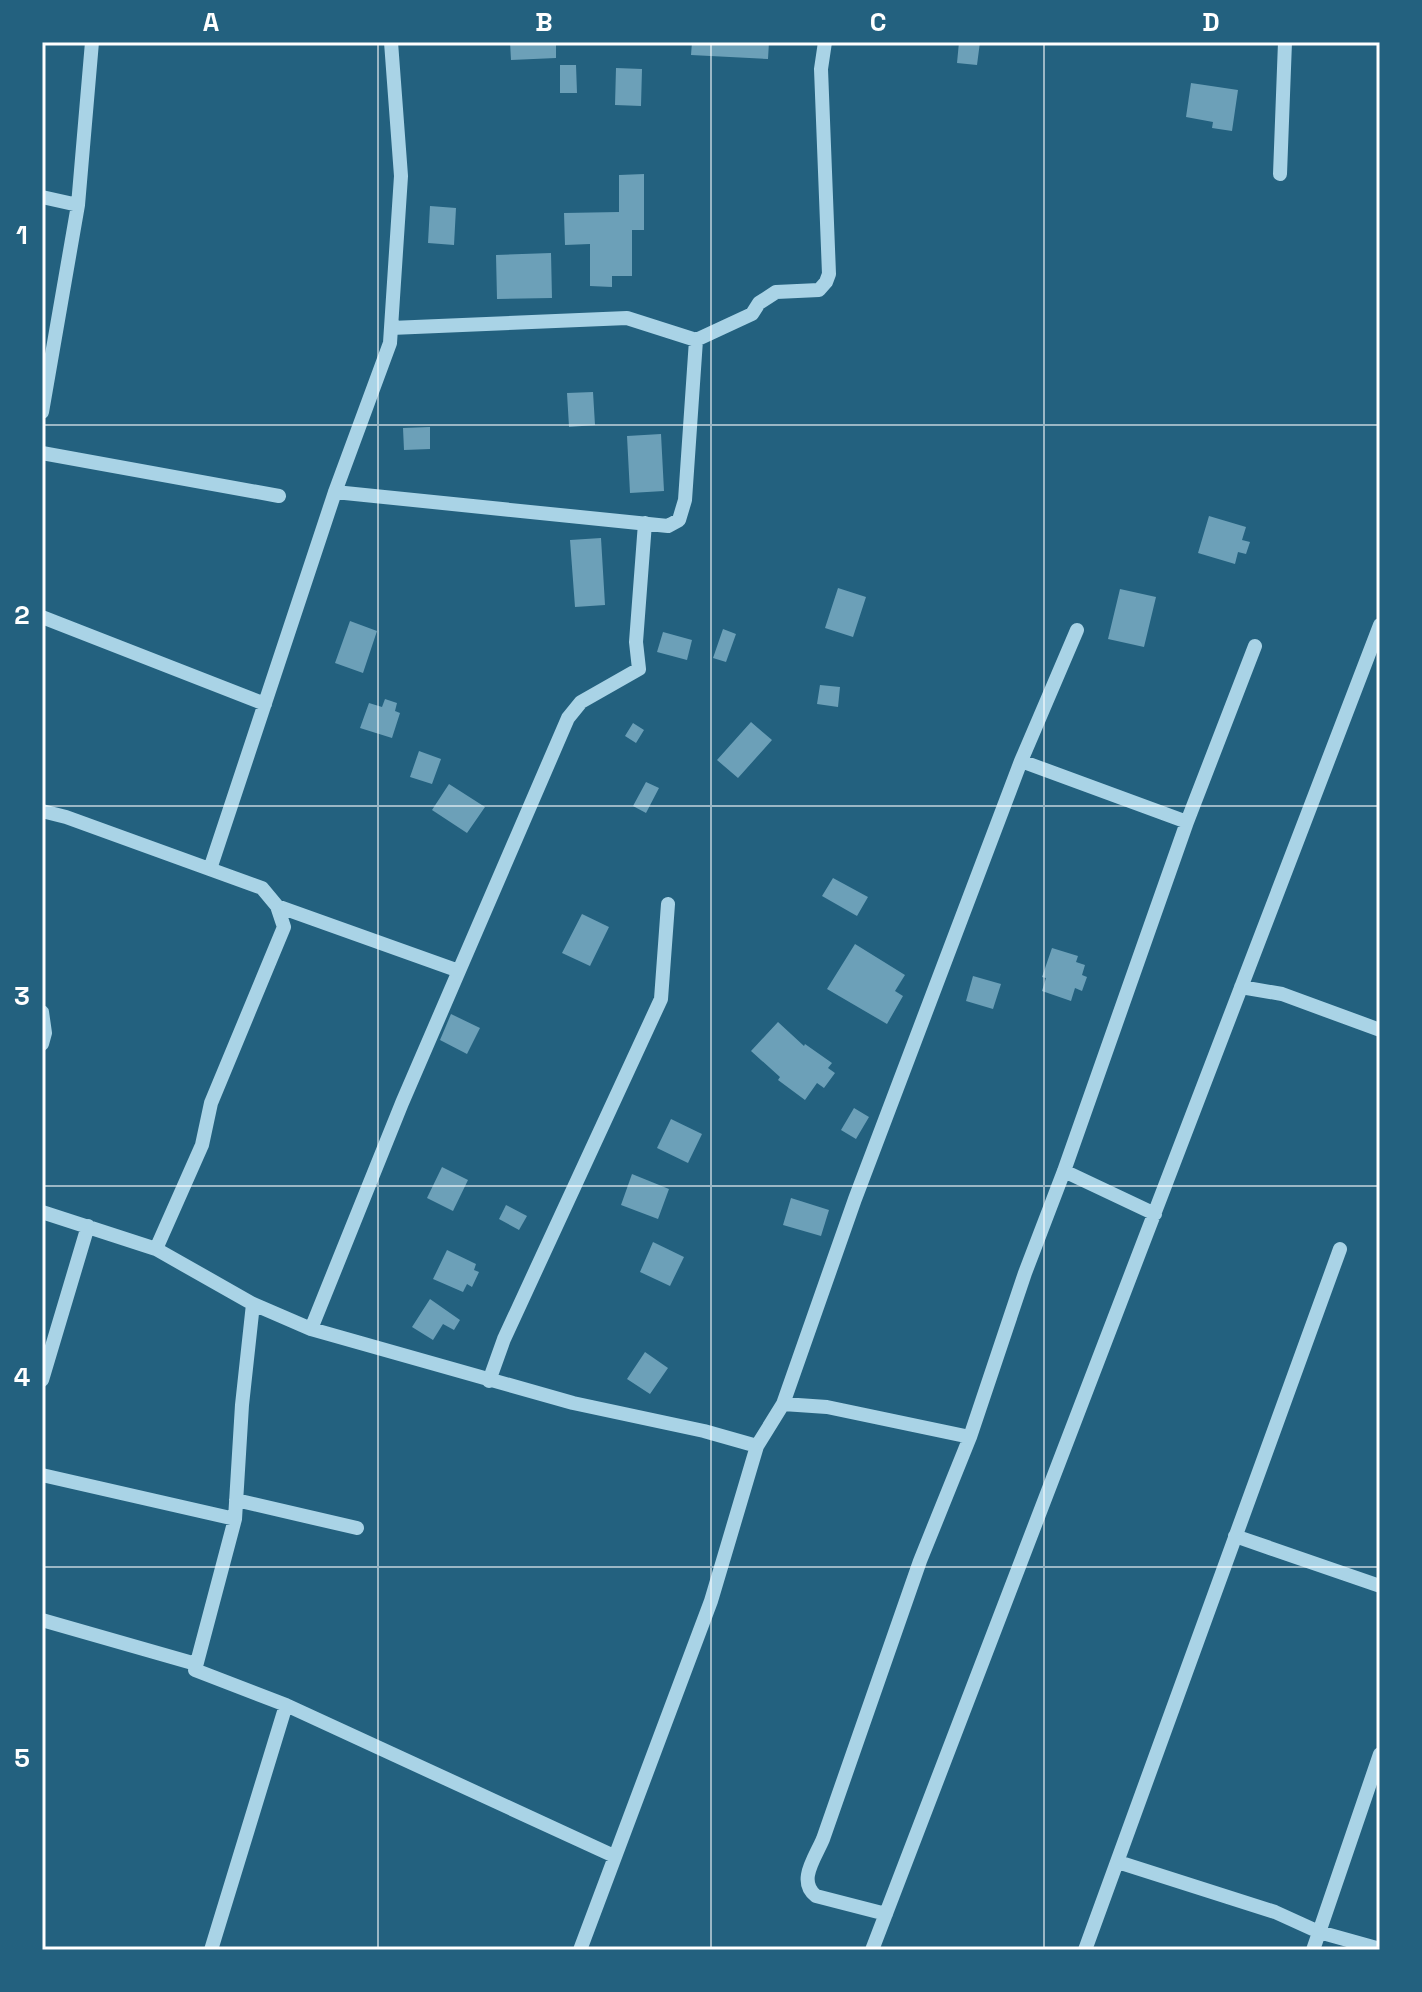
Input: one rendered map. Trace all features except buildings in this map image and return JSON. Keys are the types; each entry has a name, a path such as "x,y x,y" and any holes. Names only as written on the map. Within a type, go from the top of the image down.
{"street":[{"path":"42,412 45,378 78,205 92,42"},
{"path":"210,869 335,492 390,343 401,176 391,42"},
{"path":"391,328 627,318 696,340 752,314 759,303 776,292 819,290 829,274 821,69 825,42"},
{"path":"1280,174 1285,42"},
{"path":"42,197 78,205"},
{"path":"335,492 668,526 679,520 685,500 696,340"},
{"path":"42,453 279,496"},
{"path":"311,1329 354,1220 568,718 581,702 639,669 636,642 645,523"},
{"path":"42,617 265,704"},
{"path":"872,1950 1241,987 1375,651 1380,625"},
{"path":"580,1950 711,1601 757,1446 783,1404 855,1199 1021,761 1077,630"},
{"path":"886,1914 816,1896 809,1890 806,1879 823,1839 920,1561 970,1437 1025,1273 1187,822 1255,646"},
{"path":"1021,761 1187,822"},
{"path":"42,811 262,888 277,906 284,927 211,1103 202,1145 156,1249"},
{"path":"489,1381 504,1339 661,999 668,904"},
{"path":"277,906 459,971"},
{"path":"1241,987 1282,994 1380,1030"},
{"path":"42,1012 45,1033 42,1044"},
{"path":"1064,1171 1155,1214"},
{"path":"42,1212 156,1249 253,1304 311,1329 489,1381 757,1446"},
{"path":"42,1380 88,1226"},
{"path":"1085,1950 1340,1249"},
{"path":"253,1304 235,1519 195,1670 286,1705 614,1856"},
{"path":"783,1404 827,1407 970,1437"},
{"path":"42,1475 235,1519"},
{"path":"236,1500 357,1528"},
{"path":"1235,1536 1380,1586"},
{"path":"42,1620 196,1664"},
{"path":"211,1950 286,1705"},
{"path":"1313,1950 1380,1754"},
{"path":"1118,1862 1275,1912 1319,1932 1380,1949"}]}
